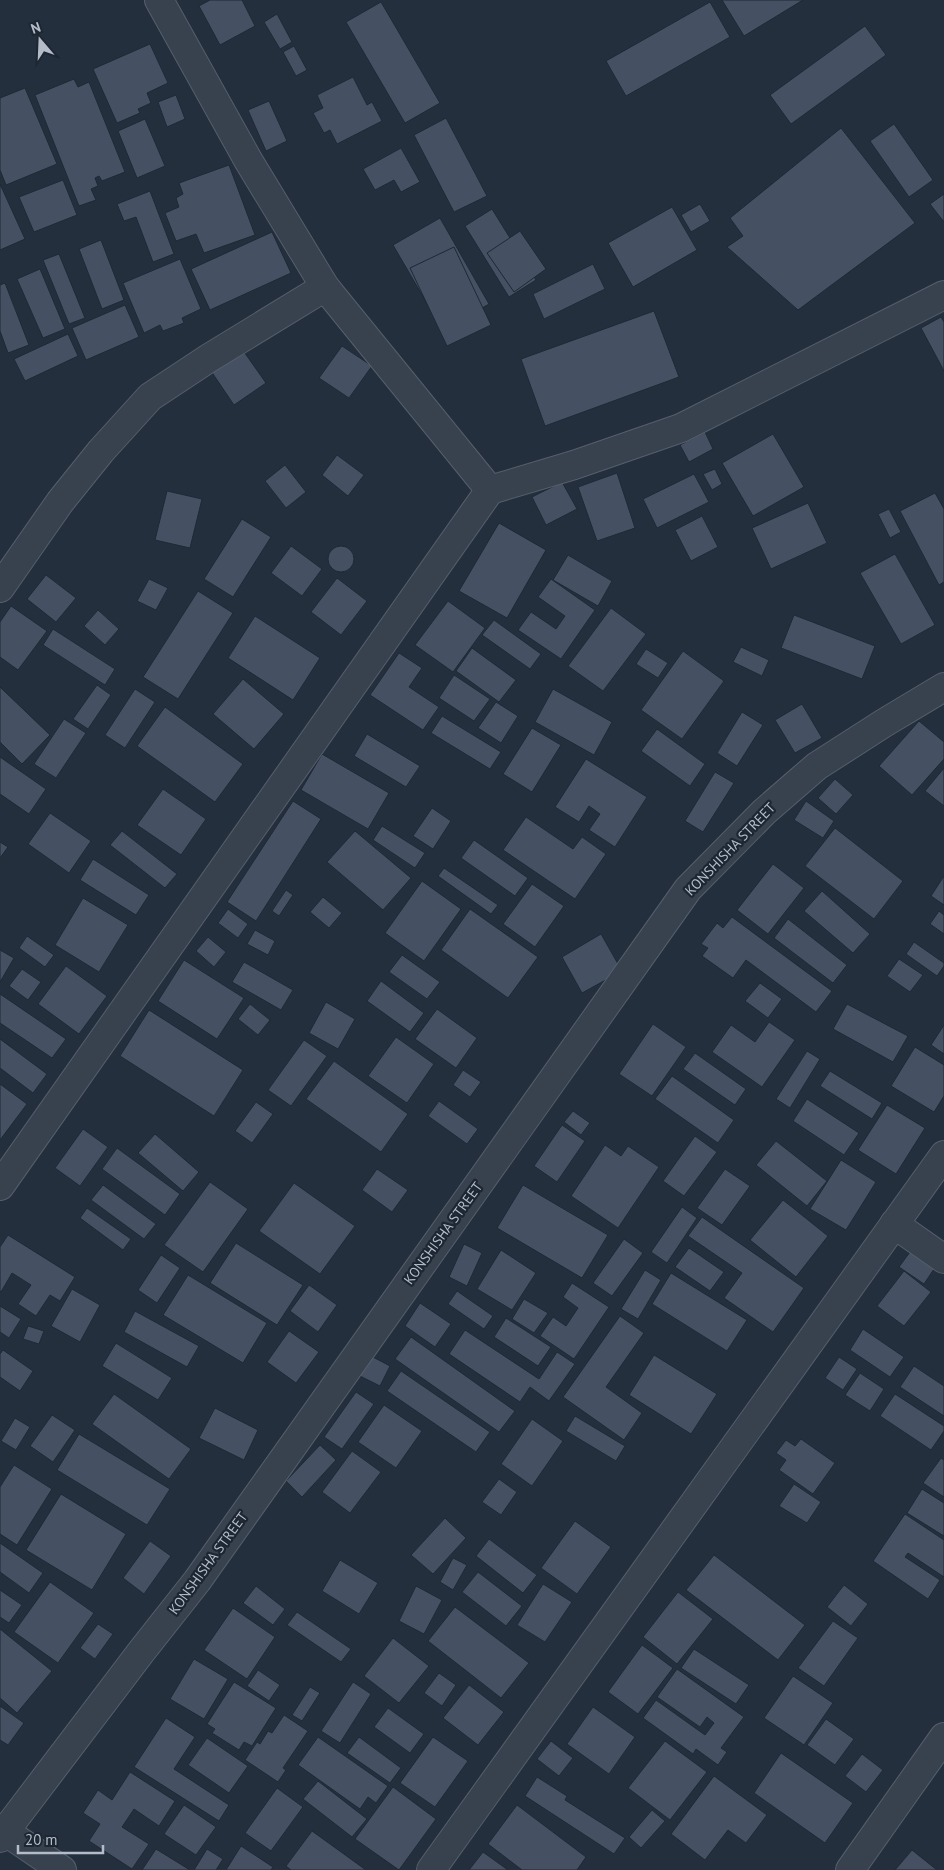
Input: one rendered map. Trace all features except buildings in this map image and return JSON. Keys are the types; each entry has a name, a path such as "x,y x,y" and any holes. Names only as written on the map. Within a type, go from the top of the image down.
{"street":[{"path":"159,0 248,160 325,287 490,490"},
{"path":"0,588 60,502 101,451 150,397 209,358 325,287"},
{"path":"0,1186 490,490 574,465 681,428 944,295"},
{"name":"KONSHISHA STREET","path":"1,1832 197,1581 688,889 764,812 817,766 944,687"},
{"path":"431,1870 944,1155"},
{"path":"894,1224 944,1259"},
{"path":"850,1870 944,1737"},
{"path":"1,1832 62,1870"}]}
